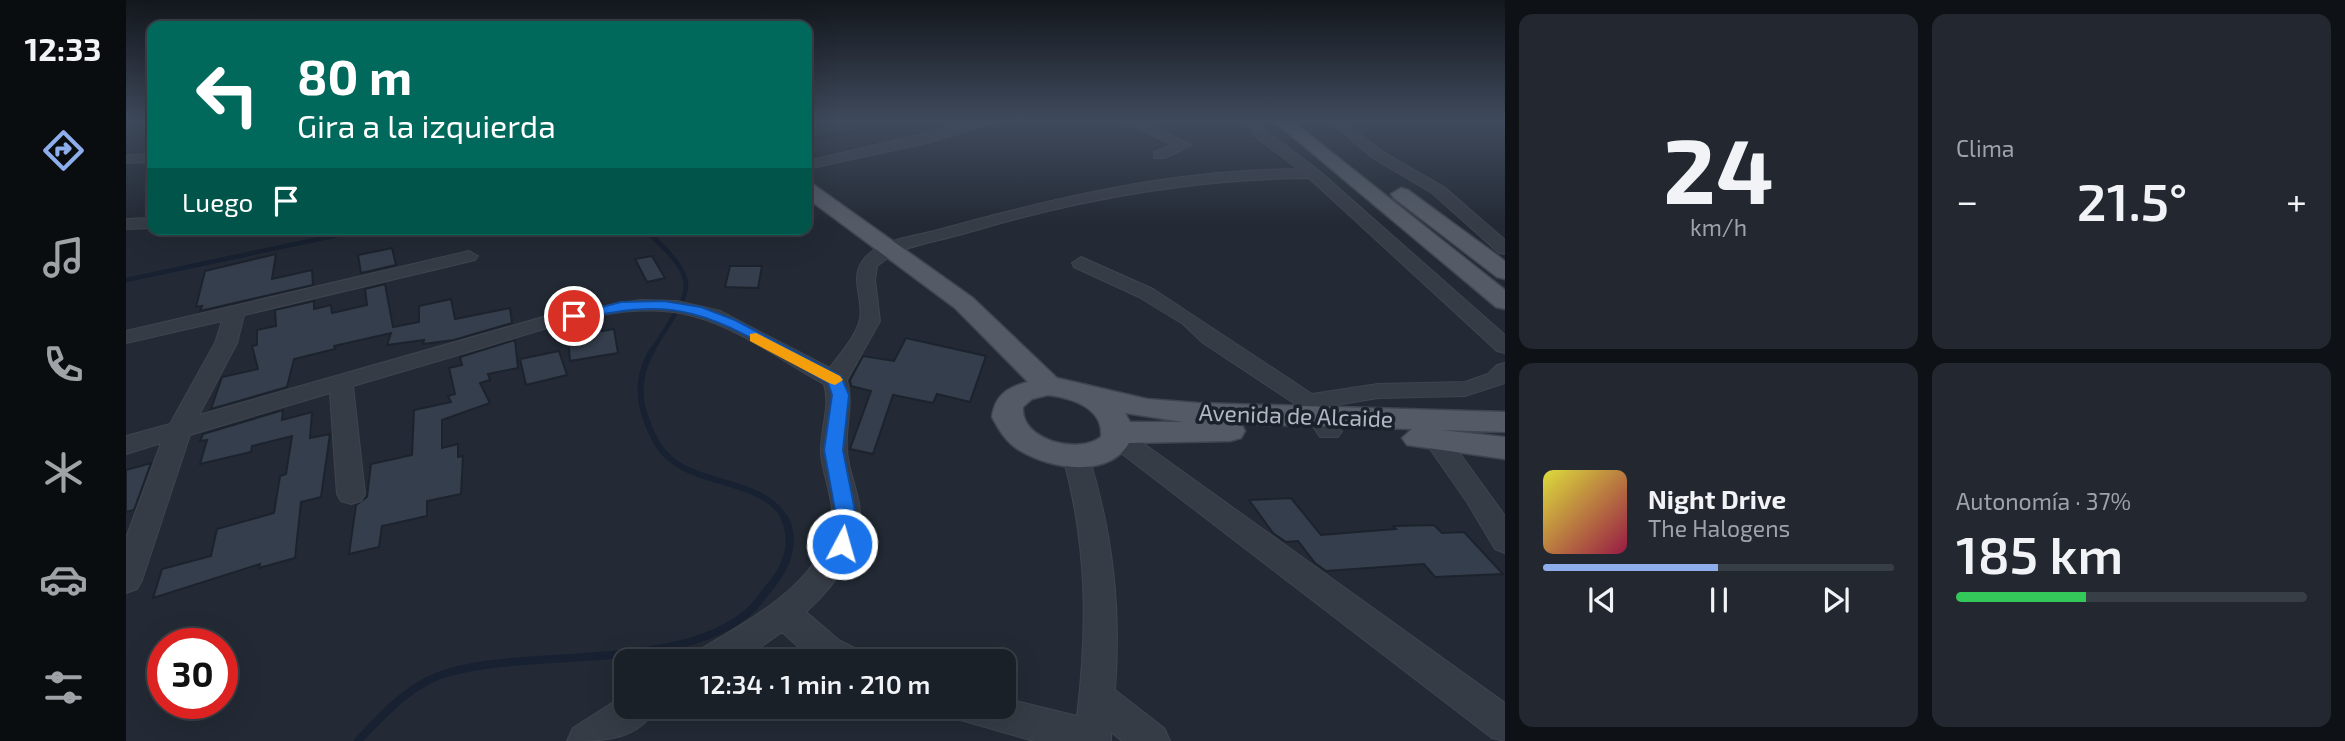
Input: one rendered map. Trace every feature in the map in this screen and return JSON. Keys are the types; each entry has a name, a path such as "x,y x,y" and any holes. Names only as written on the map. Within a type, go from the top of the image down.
{"main road":[{"path":"1324,156 1505,303"},
{"path":"1351,156 1505,272"},
{"path":"812,192 964,303 1048,386"},
{"path":"1048,386 1088,395 1115,419 1117,435 1103,451 1076,457 1052,454 1031,445 1015,433 1007,419 1007,406 1015,395 1029,388 1048,386"},
{"name":"Avenida de Alcaide","path":"1088,395 1147,409 1505,422"},
{"name":"Avenida de Alcaide","path":"1117,435 1318,417 1436,439 1505,448"}],"street":[{"path":"812,165 853,156"},
{"path":"1290,156 1313,173 1505,346"},
{"path":"1379,156 1438,190 1505,248"},
{"path":"126,159 147,158"},
{"path":"835,380 870,320 867,268 873,259 893,249 1007,214 1125,188 1215,175 1313,173"},
{"path":"126,224 147,223"},
{"path":"126,337 469,256"},
{"path":"1081,263 1146,293 1190,320 1318,417 1380,391 1448,391 1478,386 1502,376 1505,370"},
{"path":"126,445 550,321 621,306 664,305 696,310 730,324 835,380 841,395 834,450 846,516 842,544 807,593 784,613 730,649"},
{"path":"126,580 179,430 223,350 235,311"},
{"path":"341,383 351,494"},
{"path":"1117,435 1505,725"},
{"path":"1436,439 1477,495 1505,541"},
{"path":"1016,719 1092,739 1102,611 1101,558 1095,520 1076,457"},
{"path":"784,613 825,649"},
{"path":"1097,698 1150,741"},
{"path":"586,741 620,719"}],"building":[{"path":"392,248 396,265 361,273 358,255"},
{"path":"276,254 272,279 312,270 313,285 200,311 202,306 196,307 205,271"},
{"path":"652,256 665,278 647,282 635,259"},
{"path":"730,266 762,266 758,288 725,287"},
{"path":"385,284 393,327 419,322 419,306 451,299 455,319 510,308 512,323 454,340 423,344 424,340 387,345 391,333 334,346 335,349 294,359 287,387 211,409 222,377 258,369 252,346 257,345 257,330 276,326 275,310 314,301 314,309 331,305 332,313 367,305 365,289"},
{"path":"600,318 602,331 614,329 618,353 570,361 567,325"},
{"path":"906,338 986,356 970,402 937,394 933,403 893,395 873,454 850,449 871,391 851,386 850,380 863,356 894,361"},
{"path":"515,340 518,368 488,374 490,380 480,383 490,403 442,420 442,448 458,444 458,457 463,456 461,494 427,501 427,516 382,526 379,547 349,554 356,505 367,497 371,464 412,455 414,410 451,402 448,396 455,394 449,368 462,365 460,357"},
{"path":"559,351 567,375 526,385 520,359"},
{"path":"283,410 282,420 312,412 310,438 330,434 321,497 301,502 295,558 259,568 260,564 153,598 162,569 211,556 217,529 274,513 280,476 286,474 292,436 252,446 251,452 200,464 207,440 200,441 203,434"},
{"path":"151,463 134,510 126,512 126,470"},
{"path":"1291,498 1321,535 1396,529 1393,526 1434,525 1442,533 1464,532 1503,574 1435,577 1424,564 1326,571 1315,563 1298,541 1286,542 1273,533 1249,500"}],"waterway":[{"path":"126,280 338,235"},
{"path":"651,235 677,263 686,287 676,313 652,351"},
{"path":"652,351 643,373 641,399 649,426 661,450 678,465 694,473 762,496 776,506 786,520"},
{"path":"358,741 411,691 450,672 485,665 651,650 690,642 725,628 753,608 783,568 790,544 785,519"}],"slow traffic":[{"path":"756,338 835,380"}],"route":[{"path":"574,316 621,306 664,305 696,310 730,324 835,380 841,395 834,427 834,450 846,516 842,544"}]}
